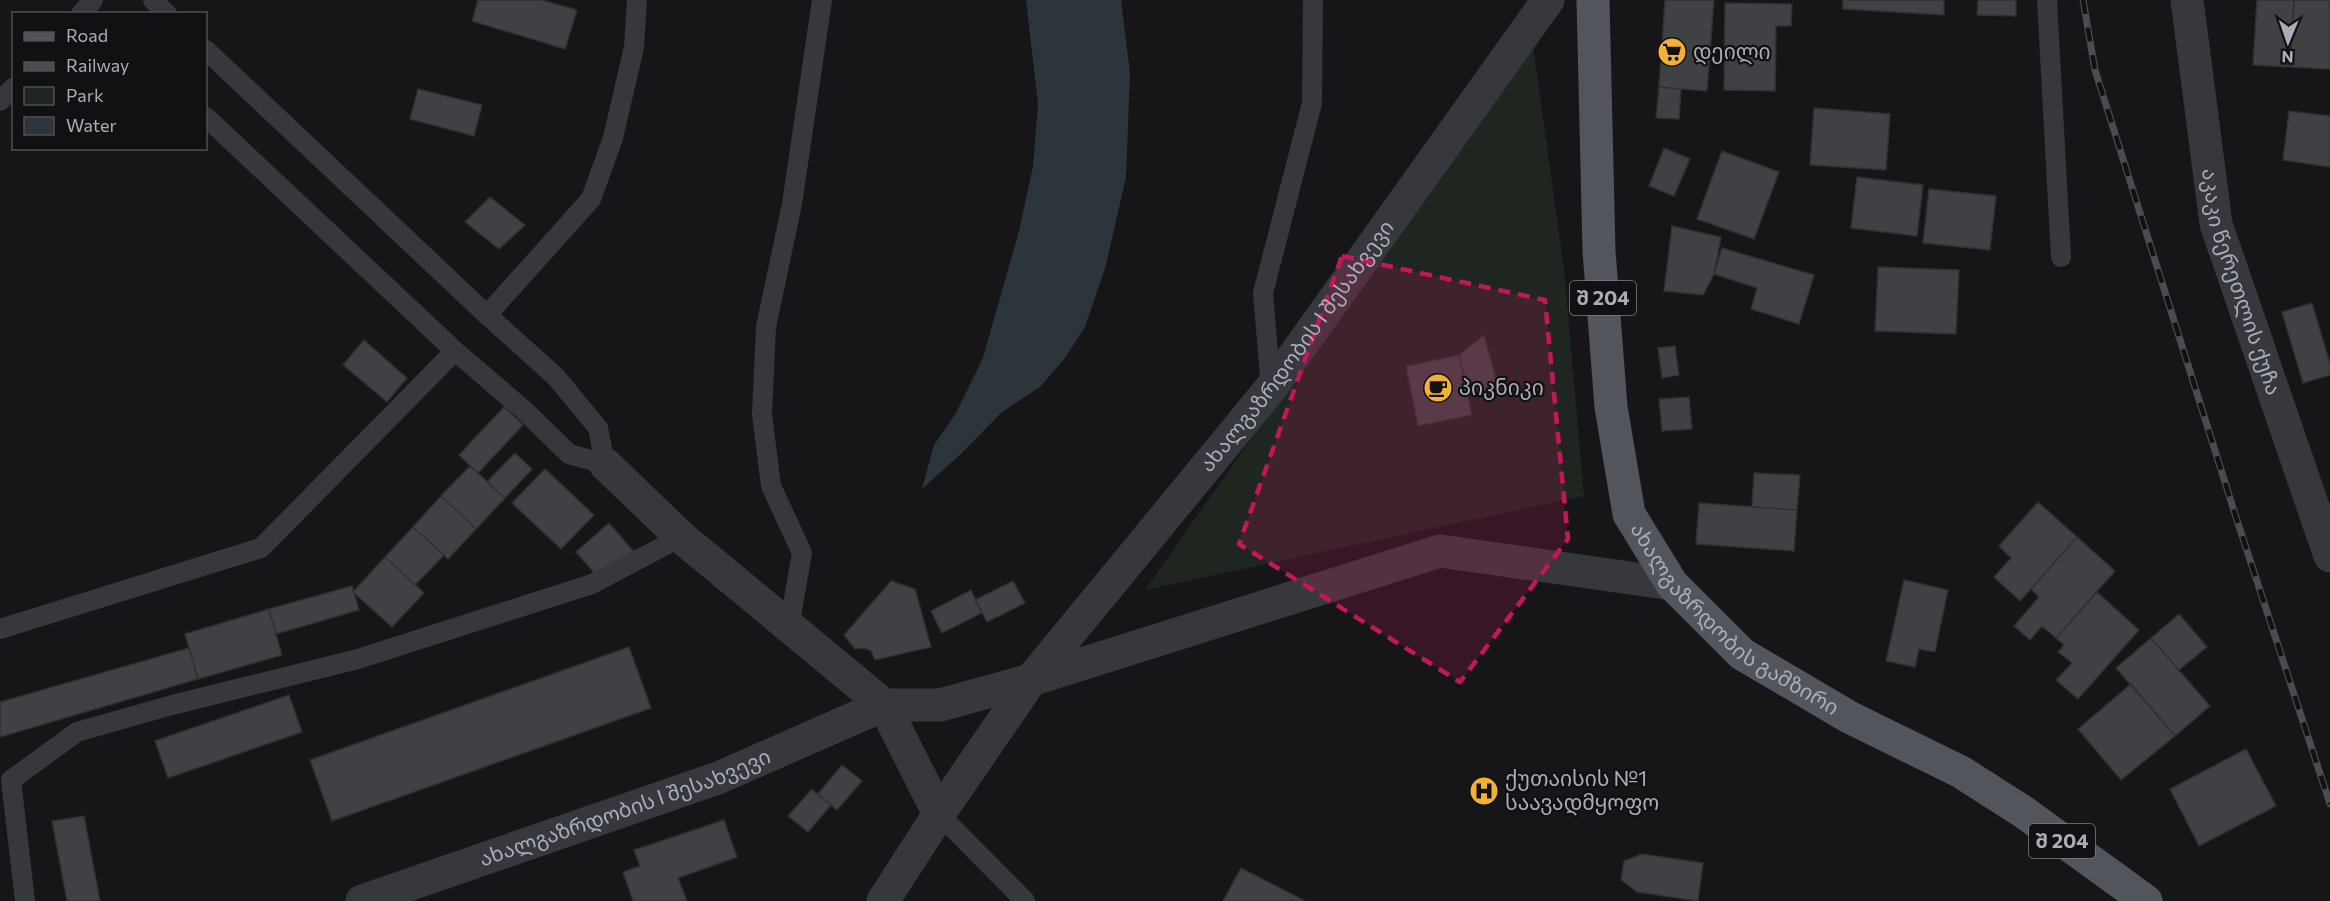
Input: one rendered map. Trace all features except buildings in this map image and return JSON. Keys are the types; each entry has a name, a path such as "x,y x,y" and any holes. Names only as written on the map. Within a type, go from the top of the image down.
{"main road":[{"name":"ახალგაზრდობის გამზირი","path":"1593,0 1599,251 1611,407 1629,514 1671,584 1742,654 1849,717 1961,772 2022,811 2146,901"}],"street":[{"name":"ახალგაზრდობის I შესახვევი","path":"883,901 939,814 1031,680 1271,388 1548,0"},
{"name":"აკაკი წერეთლის ქუჩა","path":"2187,0 2216,224 2330,556"},
{"path":"605,464 681,537 884,705 939,814"},
{"name":"ახალგაზრდობის I შესახვევი","path":"362,901 718,778 884,705 940,705 1031,680 1440,550 1671,584"},
{"path":"2103,870 2115,901"}],"lane":[{"path":"153,0 165,12"},
{"path":"487,315 591,199 613,138 624,92 634,47 637,0"},
{"path":"789,627 802,553 771,486 762,414 766,327 792,204 822,0"},
{"path":"1271,388 1263,293 1312,103 1313,0"},
{"path":"2047,0 2061,258"},
{"path":"207,51 487,315 556,377 598,428 605,464 569,454 524,410 455,351 207,118"},
{"path":"0,101 12,89"},
{"path":"0,629 261,548 455,351"},
{"path":"25,901 5,779 76,732 172,705 358,659 558,595 592,584 681,537"},
{"path":"939,814 1025,901"}],"highlighted area":[{"path":"1342,256 1545,300 1568,539 1460,682 1239,544"}],"green space":[{"path":"1532,38 1564,269 1584,496 1145,590"}],"water":[{"path":"1026,0 1121,0 1130,73 1126,177 1106,265 1085,327 1065,358 1040,387 1002,412 922,489 934,445 956,413 983,358 1019,231 1033,166 1038,104"}],"railway":[{"path":"2083,0 2095,70 2235,514 2330,804"}],"place":[{"name":"დეილი","path":"1672,52"},
{"name":"პიკნიკი","path":"1438,388"},
{"name":"ქუთაისის №1 საავადმყოფო","path":"1484,791"}]}
